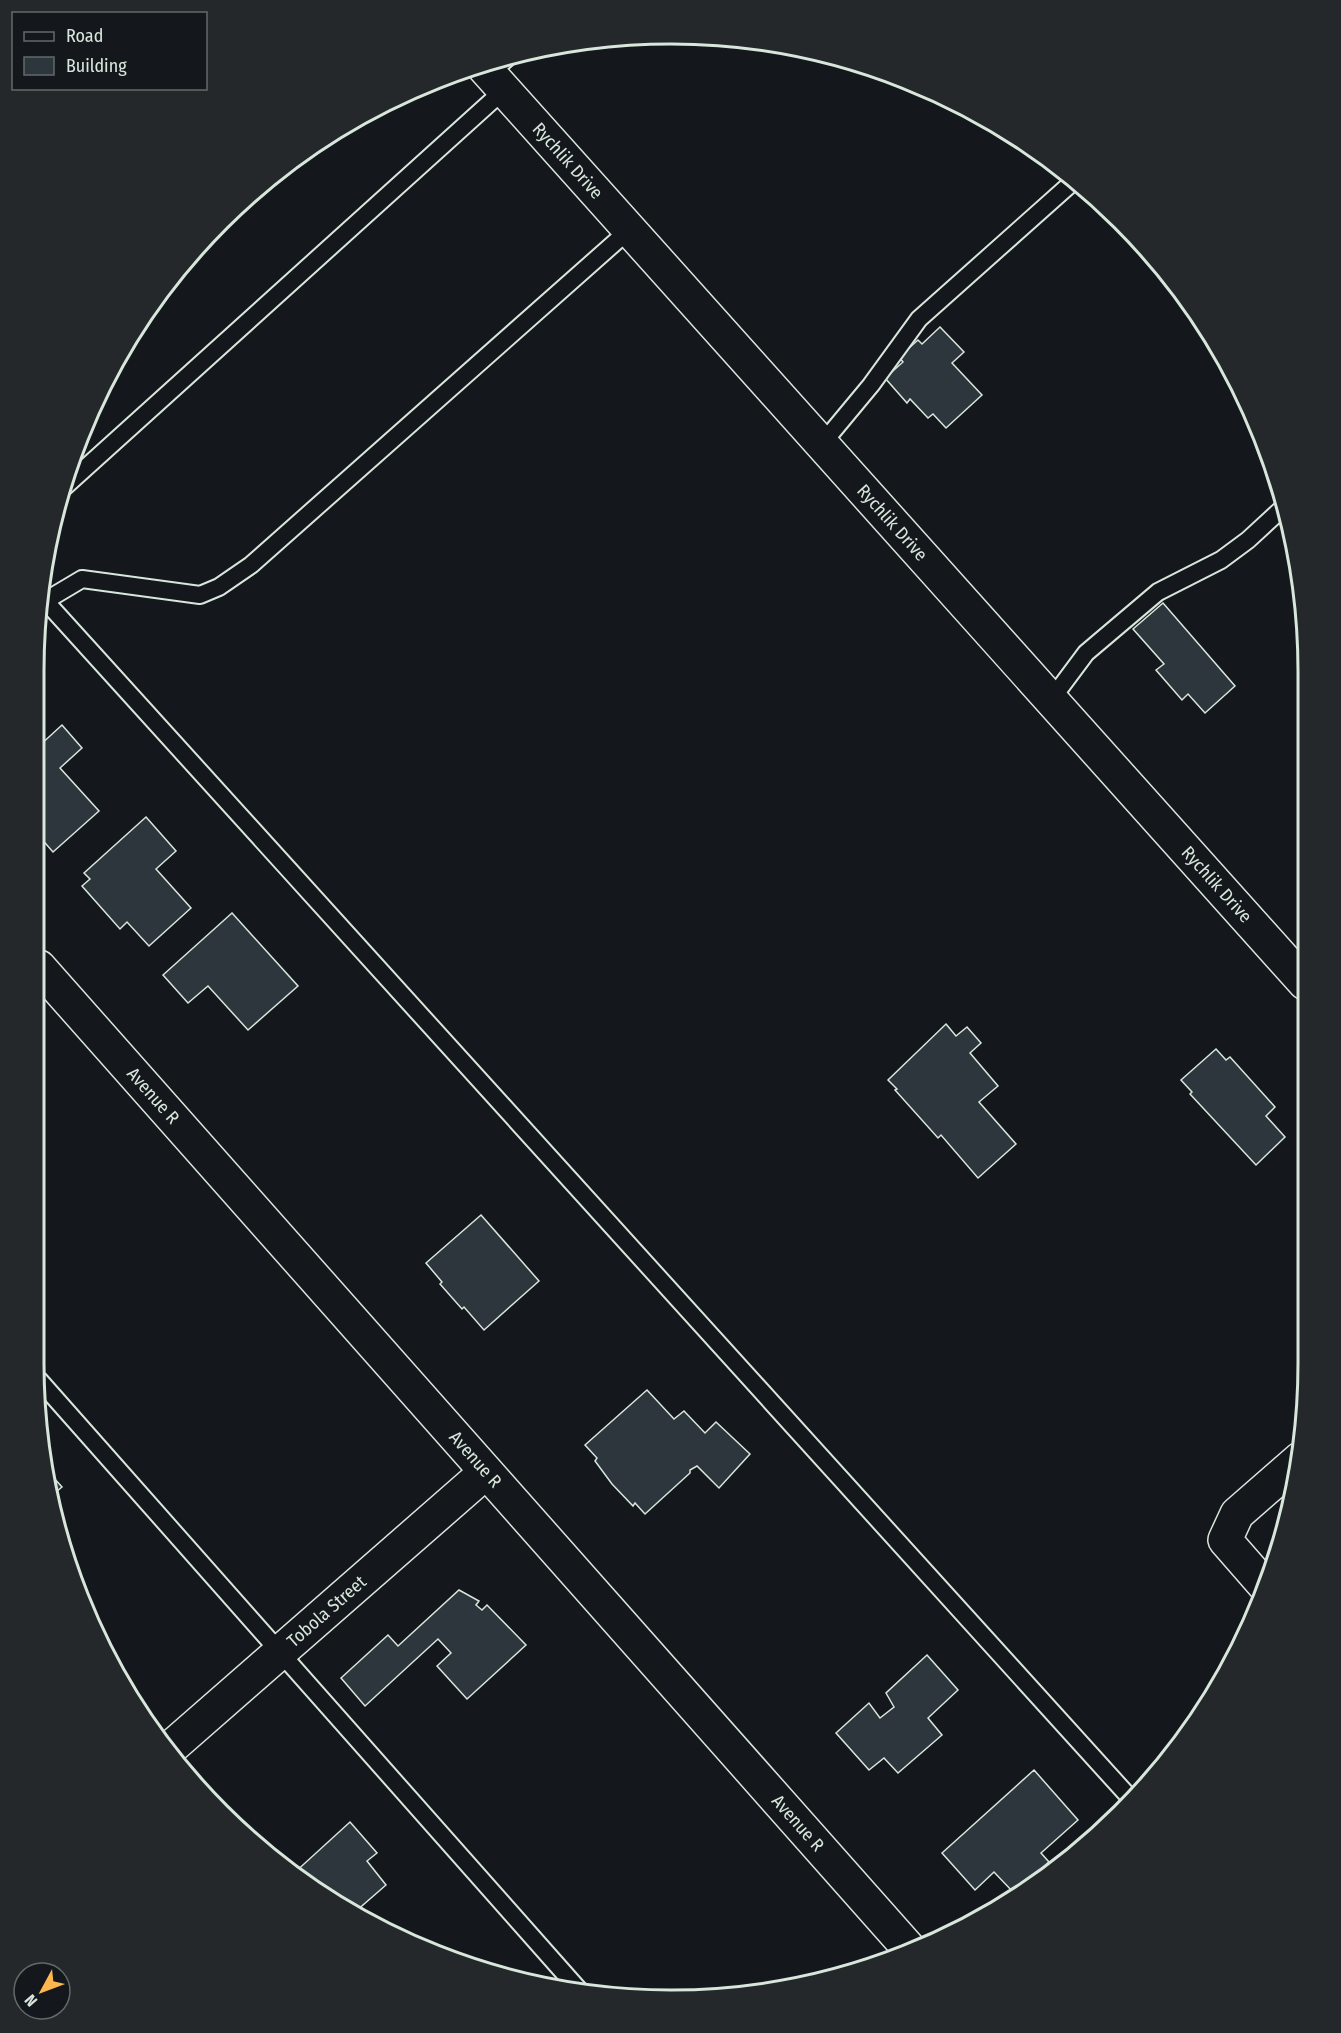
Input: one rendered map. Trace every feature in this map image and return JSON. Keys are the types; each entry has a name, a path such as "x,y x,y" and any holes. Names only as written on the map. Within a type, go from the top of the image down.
{"street":[{"name":"Rychlik Drive","path":"497,70 629,230 1298,975"},
{"name":"Avenue R","path":"44,973 905,1944"},
{"path":"1259,1579 1225,1540 1237,1514 1288,1469"},
{"name":"Tobola Street","path":"174,1745 486,1472"}],"lane":[{"path":"75,477 497,70"},
{"path":"822,444 919,319 1068,186"},
{"path":"48,595 82,579 200,595 219,586 251,565 629,230"},
{"path":"1051,700 1086,652 1158,592 1221,560 1248,540 1277,513"},
{"path":"47,604 1126,1793"},
{"path":"45,1386 571,1981"}],"building":[{"path":"940,327 964,352 952,363 982,395 946,428 933,414 928,418 910,399 907,403 885,378 903,362 899,357 918,340 922,344"},
{"path":"1163,603 1235,686 1205,713 1188,694 1182,700 1156,670 1164,664 1133,629"},
{"path":"62,725 82,748 60,768 99,811 53,852 44,842 44,741"},
{"path":"146,817 176,851 156,869 191,908 149,946 127,922 120,929 82,886 90,879 84,873"},
{"path":"232,913 298,986 248,1030 208,986 188,1003 163,975"},
{"path":"946,1024 956,1036 967,1027 981,1043 970,1053 998,1086 979,1102 1016,1144 978,1178 941,1135 938,1138 888,1080"},
{"path":"1216,1049 1226,1060 1230,1057 1275,1107 1266,1116 1285,1137 1256,1165 1190,1094 1192,1092 1181,1080"},
{"path":"481,1215 539,1281 484,1330 440,1284 442,1282 426,1263"},
{"path":"647,1390 674,1419 684,1411 705,1433 716,1422 750,1454 719,1488 697,1466 690,1470 690,1473 645,1514 635,1503 633,1506 612,1484 595,1461 597,1458 585,1445"},
{"path":"55,1479 62,1487 57,1491"},
{"path":"459,1590 479,1601 476,1605 482,1610 487,1605 526,1645 467,1699 437,1666 451,1653 438,1639 365,1706 341,1678 388,1635 398,1646"},
{"path":"927,1655 958,1690 928,1718 942,1735 898,1773 884,1758 869,1770 836,1733 869,1703 880,1718 894,1707 886,1693"},
{"path":"1034,1770 1078,1820 1041,1853 1049,1862 1010,1889 994,1872 975,1890 942,1853"},
{"path":"350,1822 377,1853 367,1861 386,1885 361,1907 300,1868"}]}
